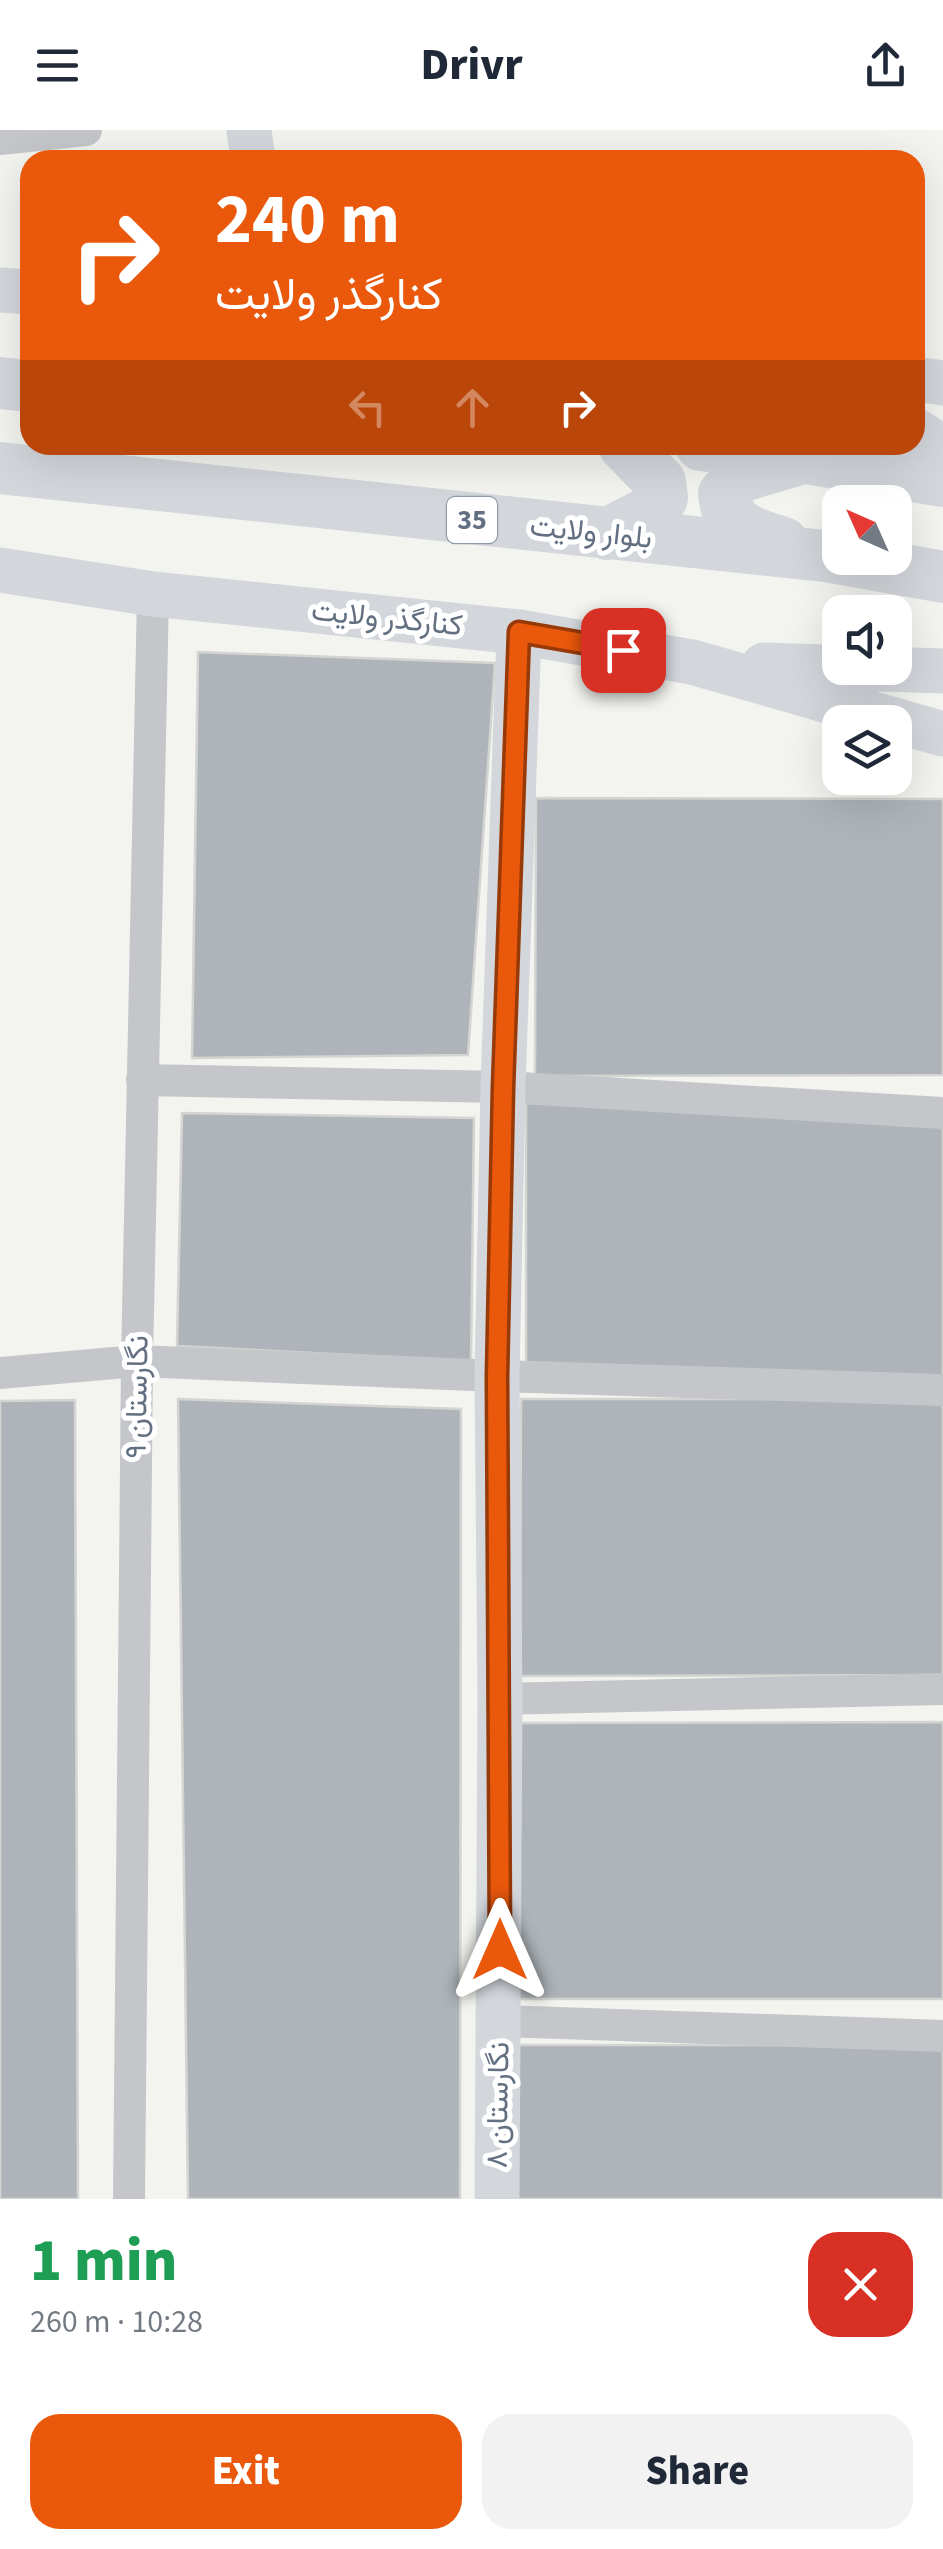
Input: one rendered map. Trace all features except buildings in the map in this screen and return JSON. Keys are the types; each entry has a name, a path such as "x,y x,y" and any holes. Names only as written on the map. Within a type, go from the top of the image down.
{"main road":[{"path":"606,534 651,511 662,498 660,482 634,455"},
{"path":"783,455 943,481"},
{"path":"808,458 740,477 724,494 725,506 741,529 822,555"},
{"name":"بلوار ولایت","path":"0,468 822,556"},
{"name":"بلوار ولایت","path":"912,571 943,577"}],"street":[{"path":"0,139 86,130"},
{"name":"کنارگذر ولایت","path":"0,570 154,594 519,632 692,662 943,734"},
{"name":"نگارستان ۹","path":"128,2199 137,1361 154,594"},
{"name":"نگارستان ۸","path":"497,2199 497,1376 519,632"},
{"path":"692,662 943,672"},
{"path":"142,1080 503,1088 943,1113"},
{"path":"0,1373 137,1361 943,1390"},
{"path":"500,1699 943,1689"},
{"path":"500,2021 943,2036"}],"route":[{"path":"500,1950 497,1376 519,632 623,650"}]}
